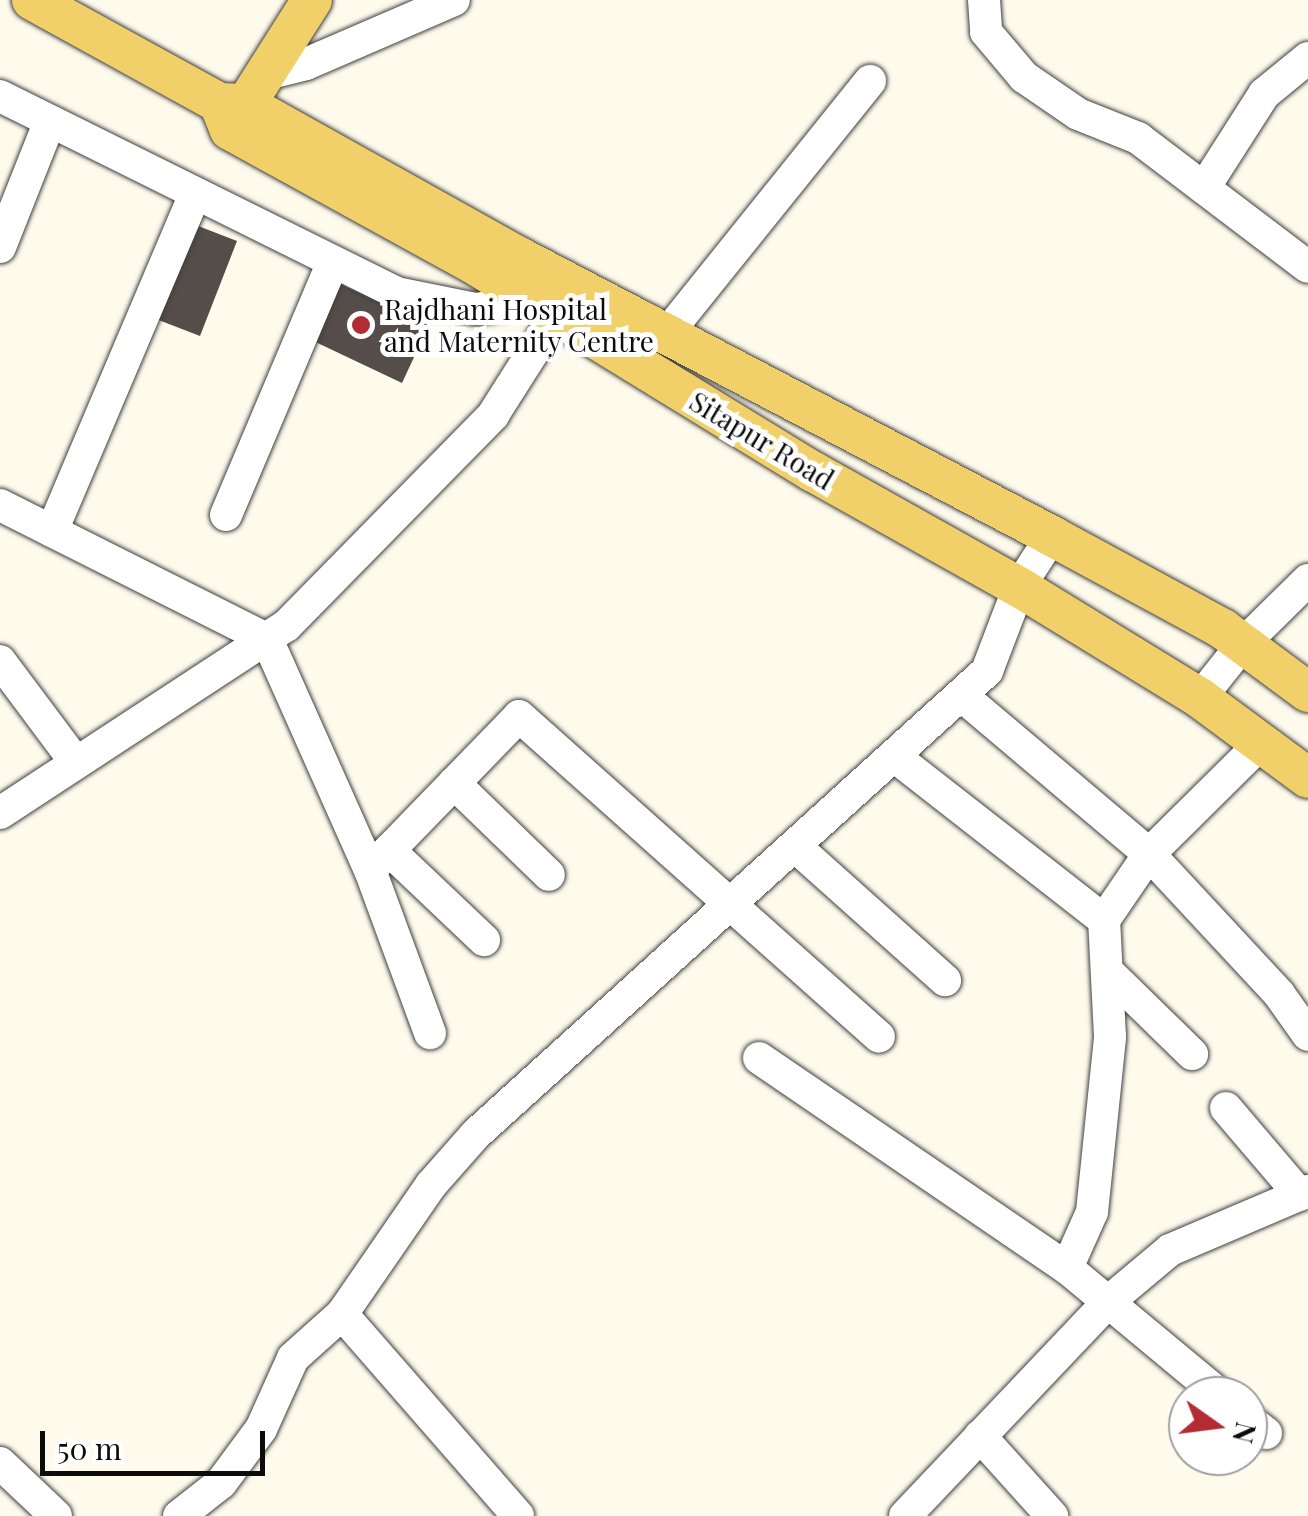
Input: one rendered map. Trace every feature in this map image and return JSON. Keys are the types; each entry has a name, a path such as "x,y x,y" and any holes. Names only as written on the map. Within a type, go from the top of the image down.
{"main road":[{"name":"Sitapur Road","path":"32,0 239,103 517,256 669,331 1052,536 1242,644 1308,692"},
{"path":"239,103 312,0"},
{"name":"Sitapur Road","path":"239,103 545,307 812,472 1019,586 1200,698 1308,778"}],"street":[{"path":"239,103 306,64 454,0"},
{"path":"984,0 986,32 1024,77 1078,114 1138,138 1308,267"},
{"path":"1204,188 1264,94 1308,58"},
{"path":"669,331 870,81"},
{"path":"0,96 396,292 476,309 545,307 493,415 381,536 267,639 74,760 0,813"},
{"path":"0,248 49,123"},
{"path":"52,531 195,194"},
{"path":"226,515 332,262"},
{"path":"0,505 267,639 380,860 430,1033"},
{"path":"179,1516 222,1483 260,1429 293,1358 342,1314 432,1185 476,1134 987,671 1019,586 1052,536"},
{"path":"1200,698 1242,644 1308,580"},
{"path":"0,661 74,760"},
{"path":"960,695 1149,854 1279,994 1308,1035"},
{"path":"380,860 519,716 728,909 879,1037"},
{"path":"1067,1268 1092,1212 1110,1038 1104,920 1149,854 1262,742"},
{"path":"894,756 1104,920"},
{"path":"454,783 549,875"},
{"path":"796,847 945,980"},
{"path":"380,860 484,940"},
{"path":"1107,971 1192,1054"},
{"path":"759,1058 1067,1268 1197,1376"},
{"path":"905,1516 1108,1302 1170,1250 1304,1193 1226,1108"},
{"path":"342,1314 518,1516"},
{"path":"980,1436 1052,1516"},
{"path":"0,1463 56,1516"}],"building":[{"path":"193,224 237,241 200,336 156,319"},
{"path":"334,281 429,325 402,383 307,338"}],"place":[{"name":"Rajdhani Hospital and Maternity Centre","path":"361,325"}]}
